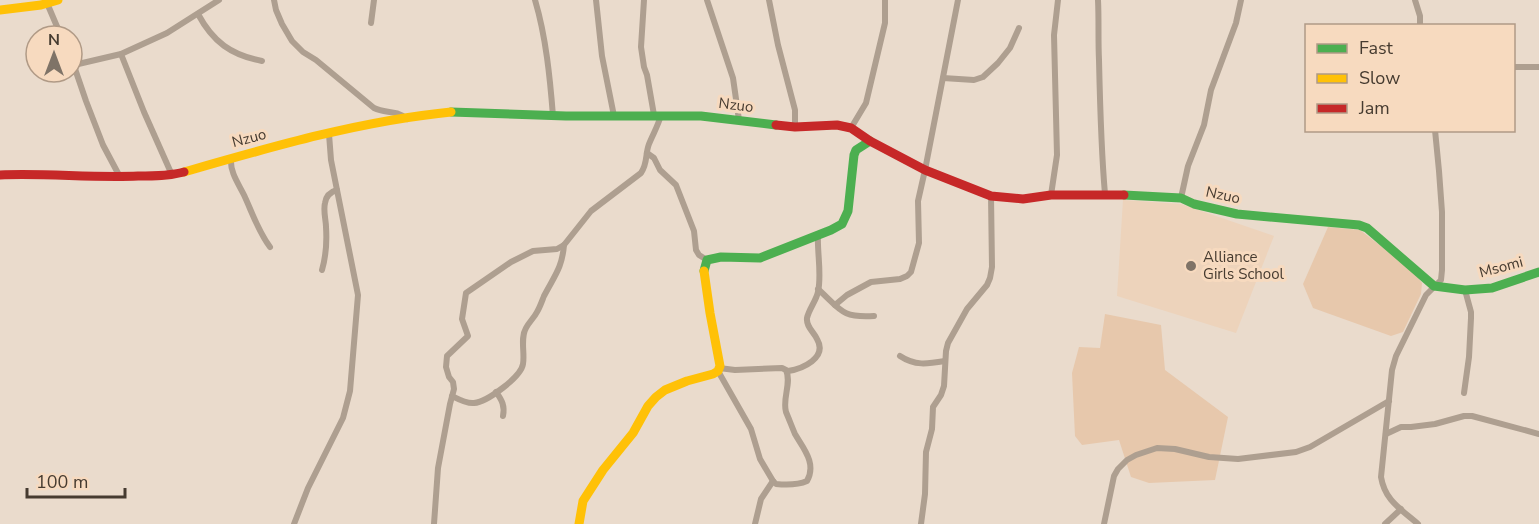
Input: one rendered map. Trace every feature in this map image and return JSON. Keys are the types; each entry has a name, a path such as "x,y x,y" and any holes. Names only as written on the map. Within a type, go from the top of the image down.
{"street":[{"path":"18,0 26,7"},
{"path":"0,10 58,0"},
{"path":"84,61 121,54 167,33 219,0"},
{"path":"274,0 282,24 292,41 303,52 374,108 380,111 400,113 407,119"},
{"path":"371,23 374,0"},
{"path":"535,0 545,47 553,116"},
{"path":"596,0 602,56 614,116"},
{"path":"434,524 438,468 454,386 447,372 446,360 450,352 468,336 462,319 466,293 512,262 533,251 557,249 564,245 591,211 645,168 650,142 659,123 641,47 644,0"},
{"path":"707,0 735,85 739,120"},
{"path":"769,0 795,110 795,127"},
{"path":"851,128 866,103 885,23 885,0"},
{"path":"835,305 847,295 871,282 900,279 911,272 919,243 918,201 958,0"},
{"path":"1051,195 1057,155 1054,35 1058,0"},
{"path":"1098,0 1100,124 1105,194"},
{"path":"1181,198 1188,166 1200,137 1211,90 1236,23 1241,0"},
{"path":"1415,0 1420,24"},
{"path":"47,3 56,24"},
{"path":"198,14 213,37 224,46 236,53 262,61"},
{"path":"943,78 974,80 983,77 1010,48 1019,28"},
{"path":"121,54 172,175"},
{"path":"1515,67 1539,67"},
{"path":"80,84 103,144 120,177"},
{"name":"Nzuo","path":"0,175 120,177 172,175 329,134 456,112 553,116 701,116 795,127 837,125 851,128 870,141 925,170 991,196 1023,199 1051,195 1105,194 1181,198 1194,204 1237,214 1359,225 1367,228 1434,286"},
{"path":"1418,524 1389,499 1383,489 1381,477 1392,370 1396,356 1426,295 1441,280 1442,212 1435,132"},
{"path":"294,524 308,488 343,418 350,391 358,295 329,148 329,134"},
{"path":"647,153 654,158 660,170 676,185 694,231 696,250 699,255 707,260 721,257 760,258 842,224 848,211 854,155 856,150 870,141"},
{"path":"231,159 232,170 238,185 261,234 270,247"},
{"path":"322,270 327,229 324,204 330,193 337,190"},
{"path":"921,524 925,494 926,452 932,429 933,407 944,386 948,343 967,309 990,278 992,267 991,196"},
{"path":"579,524 583,501 603,470 633,433 648,406 656,397 675,386 713,374 719,369 782,368 788,372 807,365 817,356 819,343 807,321 818,289 818,235"},
{"path":"452,396 474,404 496,392 519,373 522,367 525,329 556,276 562,261 564,245"},
{"path":"707,260 704,269 719,369 751,429 760,459 773,482 784,485 805,482 811,472 804,446 794,431 785,406 788,372"},
{"name":"Msomi","path":"1434,286 1465,290 1492,288 1539,272"},
{"path":"818,289 848,315 874,316"},
{"path":"1464,393 1471,318 1465,290"},
{"path":"900,356 909,362 919,364 945,361"},
{"path":"496,392 503,403 503,416"},
{"path":"1104,524 1114,476 1127,460 1136,455 1156,448 1175,449 1209,457 1238,459 1296,452 1310,447 1389,401"},
{"path":"1386,434 1401,427 1435,424 1464,416 1472,416 1539,434"},
{"path":"755,524 761,499 773,482"},
{"path":"1384,524 1401,509"}],"shaded area":[{"name":"Alliance Girls School","path":"1123,200 1181,204 1274,236 1236,333 1117,296"},
{"path":"1328,227 1360,230 1411,269 1422,283 1421,294 1403,332 1391,336 1313,308 1303,284"},
{"path":"1105,314 1161,325 1165,370 1228,417 1215,480 1149,483 1131,477 1119,440 1082,445 1075,436 1072,373 1079,347 1100,348"}],"traffic: fast":[{"path":"451,112 566,116 701,116 776,125"},
{"path":"704,271 707,260 721,257 760,258 842,224 848,211 854,155 856,150 870,141"},
{"path":"1124,195 1181,198 1194,204 1237,214 1359,225 1367,228 1434,286 1465,290 1492,288 1539,272"}],"traffic: slow":[{"path":"0,10 41,5 58,0"},
{"path":"184,172 349,128 451,112"},
{"path":"579,524 583,501 603,470 633,433 648,406 656,397 665,390 718,371 720,366 704,271"}],"traffic: jam":[{"path":"776,125 795,127 837,125 851,128 870,141 925,170 991,196 1023,199 1051,195 1124,195"},
{"path":"0,175 121,176 184,172"}],"place":[{"name":"Alliance Girls School","path":"1191,266"}]}
